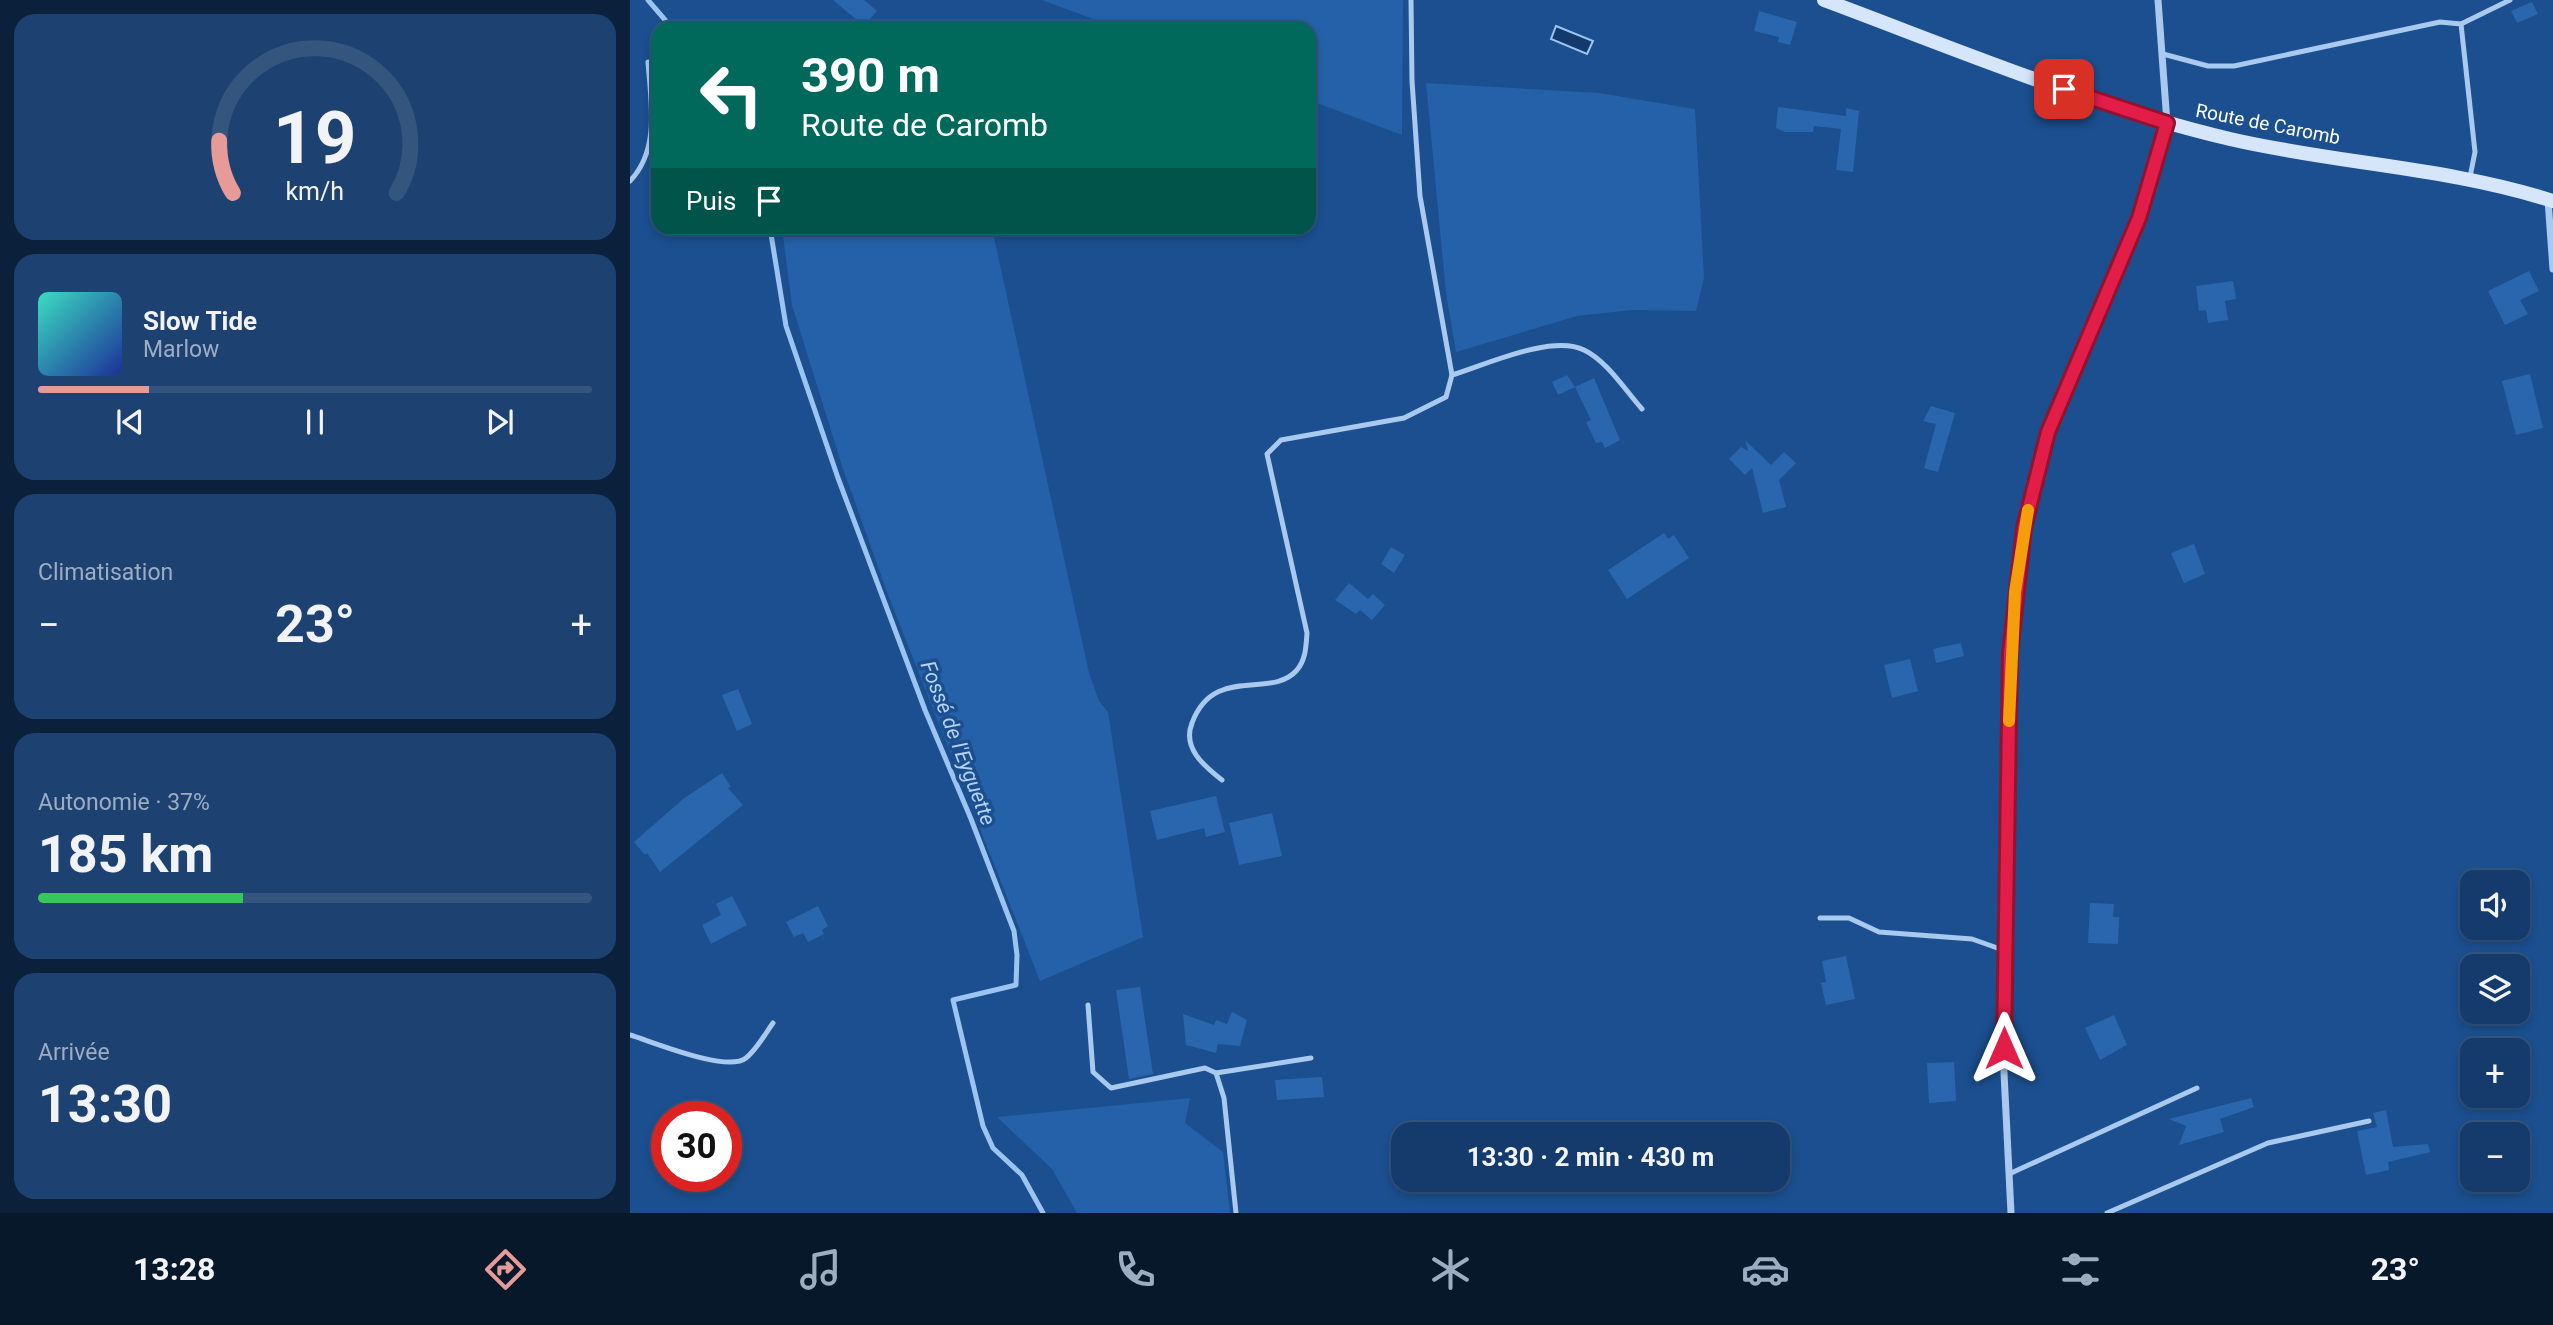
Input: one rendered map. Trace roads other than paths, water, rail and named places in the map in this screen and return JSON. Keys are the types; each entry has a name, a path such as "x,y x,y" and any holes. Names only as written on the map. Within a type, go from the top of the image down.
{"main road":[{"name":"Route de Caromb","path":"1824,0 2064,89 2167,123 2234,139 2469,180 2551,200"}],"street":[{"path":"2011,1213 2003,950 2011,760 2010,653 2015,592 2035,475 2048,432 2139,218 2167,123 2158,0"},
{"path":"2551,200 2553,269"}],"lane":[{"path":"1222,780 1203,765 1190,747 1190,727 1199,705 1226,687 1278,680 1296,671 1305,655 1307,633 1267,454 1281,440 1404,418 1446,397 1452,375 1420,196 1412,81 1411,0"},
{"path":"2163,54 2208,66 2234,66 2440,22 2461,24 2510,0"},
{"path":"2461,24 2475,152 2469,180"},
{"path":"630,181 644,166 651,138 648,62"},
{"path":"1452,375 1550,345 1584,349 1642,409"},
{"path":"1820,918 1849,918 1878,932 1972,939 2003,950"},
{"path":"1088,1005 1093,1072 1111,1088 1205,1068 1216,1073 1311,1058"},
{"path":"630,1035 721,1063 737,1062 746,1058 773,1023"},
{"path":"1216,1073 1224,1097 1236,1213"},
{"path":"2009,1174 2197,1088"},
{"path":"2107,1213 2268,1143 2369,1121"}],"waterway":[{"name":"Fossé de l'Eyguette","path":"648,0 666,21"},
{"name":"Fossé de l'Eyguette","path":"771,235 786,326 838,478 925,710 1014,931 1017,955 1016,985 953,1000 983,1126 993,1148 1022,1175 1043,1213"}]}
